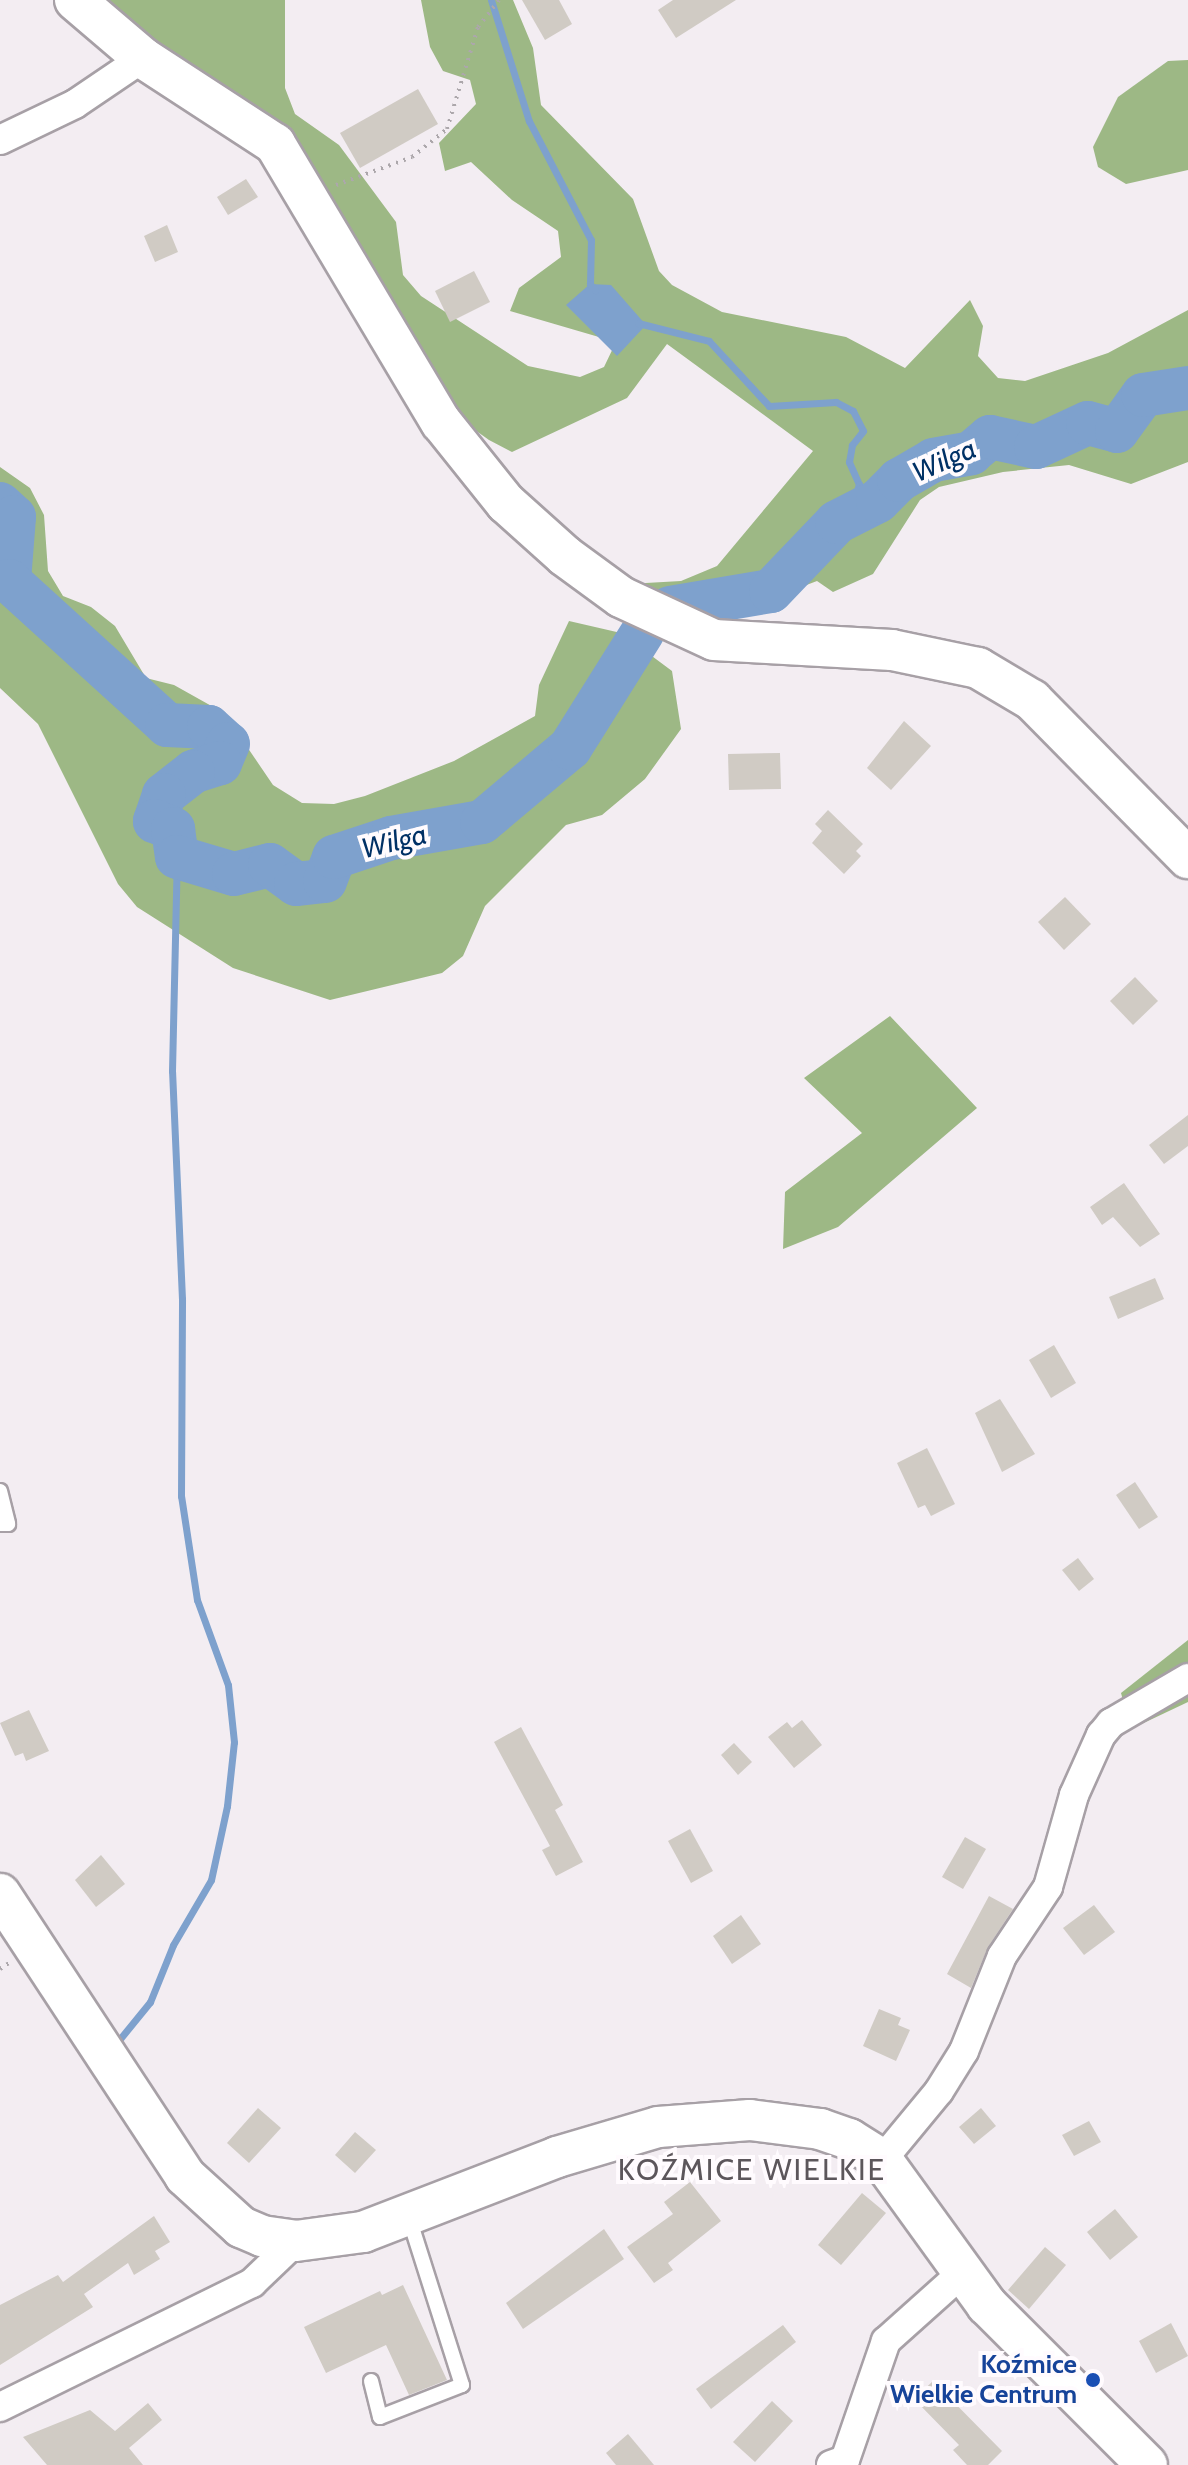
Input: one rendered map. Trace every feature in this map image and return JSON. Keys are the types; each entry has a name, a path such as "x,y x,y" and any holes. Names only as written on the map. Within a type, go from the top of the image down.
{"street":[{"path":"75,0 143,58 275,144 307,190 364,300 441,422 534,531 621,597 672,624 714,640 892,650 978,668 1032,700 1188,858"},
{"path":"0,140 75,104 143,58"},
{"path":"882,2160 939,2091 964,2051 1002,1956 1048,1887 1074,1795 1101,1735 1111,1723 1188,1678"},
{"path":"0,1894 185,2176 241,2227 262,2236 296,2241 326,2239 409,2218 557,2157 630,2134 700,2121 750,2120 820,2129 849,2139 882,2160 962,2273 1125,2457"},
{"path":"0,2407 252,2283 296,2241"},
{"path":"831,2465 845,2460 886,2341 962,2273"}],"lane":[{"path":"0,1491 8,1524 0,1524"},
{"path":"371,2381 380,2417 462,2385 409,2218"}],"path":[{"path":"307,190 349,183 412,157 447,129 478,27 499,0"}],"green space":[{"path":"102,0 285,0 285,88 295,114 339,145 396,222 403,275 421,296 528,366 580,377 604,367 616,342 510,311 519,288 561,257 558,231 512,200 471,162 445,171 439,143 476,104 470,80 443,71 430,47 421,0 513,0 533,48 541,105 633,199 659,271 672,285 722,312 846,337 905,368 970,300 983,326 978,356 998,378 1025,381 1108,353 1188,310 1188,462 1131,484 1069,465 1003,472 939,487 920,500 873,574 833,592 817,581 796,589 781,604 739,615 697,611 628,584 681,581 717,566 813,451 667,344 627,398 512,452 489,440 447,410 317,175 281,137"},
{"path":"1188,60 1188,170 1126,184 1098,167 1093,147 1118,97 1168,61"},
{"path":"0,467 30,488 44,515 48,571 63,596 91,607 115,626 146,678 174,685 224,713 273,785 302,803 334,804 365,796 454,761 535,716 539,685 569,621 621,633 672,671 681,729 645,779 602,815 566,825 485,906 463,956 442,973 330,1000 233,968 137,907 118,884 38,724 0,688"},
{"path":"890,1016 977,1108 838,1227 783,1249 785,1192 862,1133 804,1078"},
{"path":"1188,1640 1188,1702 1131,1729 1121,1693"}],"water":[{"path":"590,284 611,285 646,325 617,356 566,305"}],"building":[{"path":"522,0 559,0 572,24 545,40"},
{"path":"673,0 736,0 676,38 658,10"},
{"path":"418,89 438,124 360,168 340,133"},
{"path":"246,179 258,197 228,215 217,197"},
{"path":"167,225 178,252 155,262 144,236"},
{"path":"474,271 490,302 450,322 435,291"},
{"path":"904,721 931,746 891,790 867,768"},
{"path":"780,753 781,789 729,790 728,754"},
{"path":"828,810 863,844 856,851 861,856 844,874 812,843 822,831 815,824"},
{"path":"1065,897 1091,924 1064,950 1038,922"},
{"path":"1135,977 1158,1001 1133,1025 1110,1001"},
{"path":"1188,1115 1188,1146 1164,1164 1149,1145"},
{"path":"1124,1183 1160,1234 1140,1247 1113,1217 1102,1225 1090,1207"},
{"path":"1155,1278 1164,1299 1118,1319 1109,1297"},
{"path":"1054,1345 1076,1383 1051,1398 1029,1360"},
{"path":"1000,1399 1035,1454 1002,1472 975,1413"},
{"path":"927,1448 955,1504 931,1516 925,1505 918,1508 897,1463"},
{"path":"1135,1482 1158,1517 1139,1529 1116,1495"},
{"path":"1078,1558 1094,1579 1079,1591 1062,1570"},
{"path":"29,1710 49,1751 26,1761 23,1753 15,1756 0,1723"},
{"path":"802,1720 822,1745 794,1768 768,1737 787,1722 792,1728"},
{"path":"521,1727 563,1805 555,1810 583,1862 556,1876 542,1850 550,1846 494,1742"},
{"path":"734,1743 752,1762 738,1775 721,1755"},
{"path":"690,1829 713,1871 691,1883 668,1841"},
{"path":"965,1837 986,1849 963,1889 942,1877"},
{"path":"101,1855 125,1884 96,1907 75,1880"},
{"path":"989,1896 1013,1909 988,1947 971,1988 947,1974"},
{"path":"1094,1905 1115,1932 1084,1955 1063,1928"},
{"path":"741,1915 761,1944 732,1964 713,1936"},
{"path":"879,2009 901,2018 898,2025 910,2030 896,2061 863,2046"},
{"path":"258,2108 281,2128 249,2163 227,2143"},
{"path":"981,2108 996,2126 974,2144 959,2127"},
{"path":"1089,2121 1101,2142 1074,2156 1062,2135"},
{"path":"355,2132 376,2150 355,2173 335,2155"},
{"path":"690,2182 721,2221 668,2263 673,2270 654,2283 627,2247 673,2214 664,2202"},
{"path":"862,2193 886,2213 841,2265 818,2245"},
{"path":"1115,2209 1138,2237 1110,2260 1087,2232"},
{"path":"154,2216 170,2242 155,2251 160,2259 134,2275 128,2263 84,2294 93,2307 0,2365 0,2305 58,2275 63,2282"},
{"path":"604,2229 624,2259 523,2329 506,2303"},
{"path":"1045,2247 1066,2265 1029,2309 1008,2290"},
{"path":"403,2285 447,2380 409,2395 386,2345 326,2373 304,2327 380,2291 382,2295"},
{"path":"1171,2323 1188,2356 1156,2373 1139,2341"},
{"path":"783,2325 796,2342 711,2409 696,2389"},
{"path":"933,2381 1002,2451 988,2465 967,2465 953,2450 959,2445 914,2399"},
{"path":"772,2401 793,2421 755,2462 733,2442"},
{"path":"148,2403 162,2420 129,2448 143,2465 47,2465 23,2437 90,2410 115,2431"},
{"path":"628,2434 654,2465 616,2465 606,2453"}],"waterway":[{"path":"491,0 529,121 591,240 590,284 595,290"},
{"path":"638,323 709,341 769,406 836,402 853,411 863,431 852,445 849,462 859,484 850,514"},
{"name":"Wilga","path":"670,608 771,591 837,522 878,501 899,480 933,460 971,453 990,437 1036,447 1088,423 1117,431 1143,395 1188,388"},
{"name":"Wilga","path":"0,504 14,517 9,581 167,725 209,727 228,744 220,763 193,772 164,795 155,821 173,829 177,857 234,874 270,865 296,884 325,881 334,857 391,838 482,822 570,748 642,633"},
{"path":"119,2040 150,2002 173,1945 211,1880 227,1806 234,1742 228,1685 197,1600 181,1496 182,1299 172,1071 177,857"}],"place":[{"name":"Koźmice Wielkie Centrum","path":"1093,2380"}],"district":[{"name":"KOŹMICE WIELKIE","path":"752,2170"}]}
